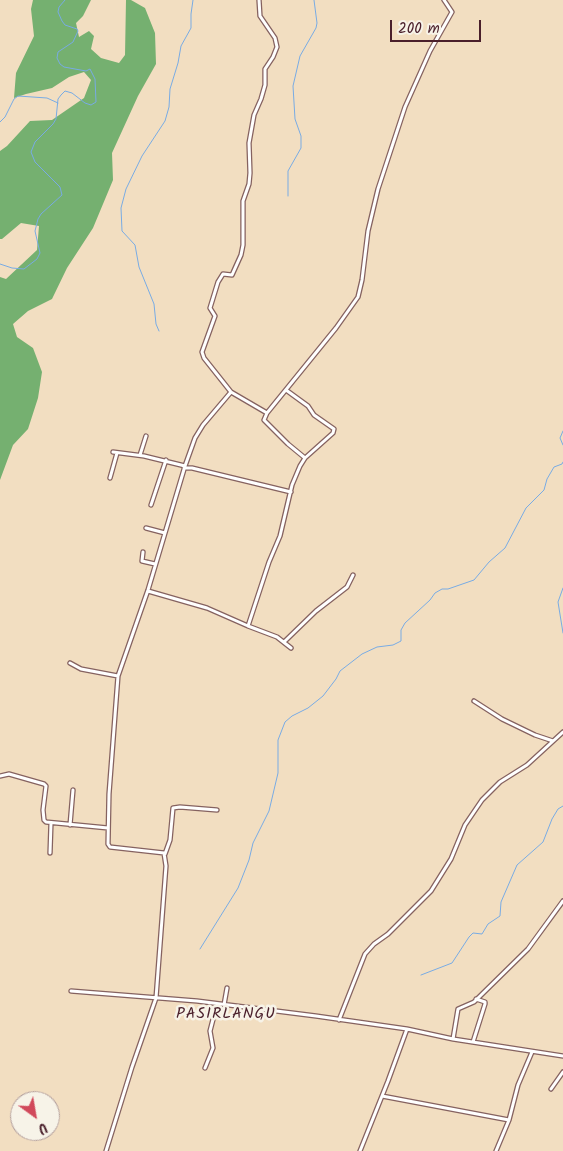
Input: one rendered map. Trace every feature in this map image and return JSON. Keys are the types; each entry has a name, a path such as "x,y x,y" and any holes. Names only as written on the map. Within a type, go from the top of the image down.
{"street":[{"path":"259,0 260,16 275,38 277,47 265,70 265,84 254,115 249,143 250,173 249,184 243,201 243,245 241,255 232,275 223,274 218,282 210,308 215,316 202,352 204,358 231,392 267,413"},
{"path":"305,458 264,420 267,413 336,328 358,296 362,280 368,231 378,189 405,107 430,51 452,12 444,0"},
{"path":"248,626 269,562 280,536 293,481 305,458 333,433 334,429 314,415 308,406 286,390"},
{"path":"165,854 157,851 110,847 108,843 108,794 118,676 148,590 184,467 195,438 203,425 231,392"},
{"path":"140,455 146,436"},
{"path":"110,478 115,452 166,460 184,467 291,492"},
{"path":"151,505 166,460"},
{"path":"146,528 165,533"},
{"path":"143,552 141,560 155,564"},
{"path":"284,642 347,587 353,575"},
{"path":"148,590 207,608 277,637 290,648"},
{"path":"70,663 81,669 118,676"},
{"path":"474,701 502,719 535,735 553,741"},
{"path":"339,1020 365,954 431,891 450,859 465,825 482,800 500,782 527,765 563,732"},
{"path":"0,776 9,774 44,784 44,820 46,822 51,824 108,828"},
{"path":"70,825 73,790"},
{"path":"106,1151 156,998 165,854 170,840 173,808 217,810"},
{"path":"50,853 51,824"},
{"path":"453,1039 457,1012 476,999 528,948 563,902"},
{"path":"224,1004 227,988"},
{"path":"71,991 224,1004 407,1029 453,1039 563,1056"},
{"path":"474,1042 485,1004 485,1002 476,999"},
{"path":"205,1068 213,1048 210,1031 217,1004"},
{"path":"360,1151 407,1029"},
{"path":"496,1151 509,1120 518,1086 532,1052"},
{"path":"551,1089 563,1072"},
{"path":"382,1096 509,1120"}],"green space":[{"path":"33,0 91,0 83,16 76,23 79,37 89,31 94,36 91,49 101,58 119,63 125,55 126,0 131,0 145,8 155,33 156,64 138,96 112,153 113,180 93,228 67,268 52,299 28,311 13,324 17,337 33,348 42,372 38,398 28,429 13,445 0,480 0,277 6,279 37,250 39,226 21,223 0,239 0,151 30,121 52,120 84,98 91,80 84,72 69,77 52,88 14,98 16,73 34,36 31,9"}],"waterway":[{"path":"0,264 24,269 37,259 40,253 35,231 38,219 62,195 60,187 35,162 31,152 35,142 56,119 58,99 65,91 72,93 85,103 91,105 96,102 95,79 90,69 86,71 64,67 57,58 58,52 73,42 78,31 65,25 58,12 59,7 65,0"},
{"path":"159,331 156,324 154,304 139,267 135,245 122,231 121,208 126,189 142,156 165,121 169,107 170,89 181,46 191,28 193,0"},
{"path":"288,196 288,171 301,148 301,136 295,119 293,86 300,56 316,28 314,0"},
{"path":"0,122 5,117 14,99 18,96 47,98 58,103"},
{"path":"563,431 560,438 563,445"},
{"path":"200,949 238,888 249,860 253,843 269,811 278,773 278,740 285,722 323,696 340,671 362,654 377,647 393,645 401,641 401,630 405,623 435,593 442,589 448,589 474,580 489,562 505,548 526,508 544,490 547,479 554,467 563,462"},
{"path":"563,588 558,602 563,633"},
{"path":"421,975 452,963 473,933 482,934 488,924 500,916 501,902 517,865 543,842 552,819 558,809 563,806"}],"district":[{"name":"PASIRLANGU","path":"226,1015"}]}
